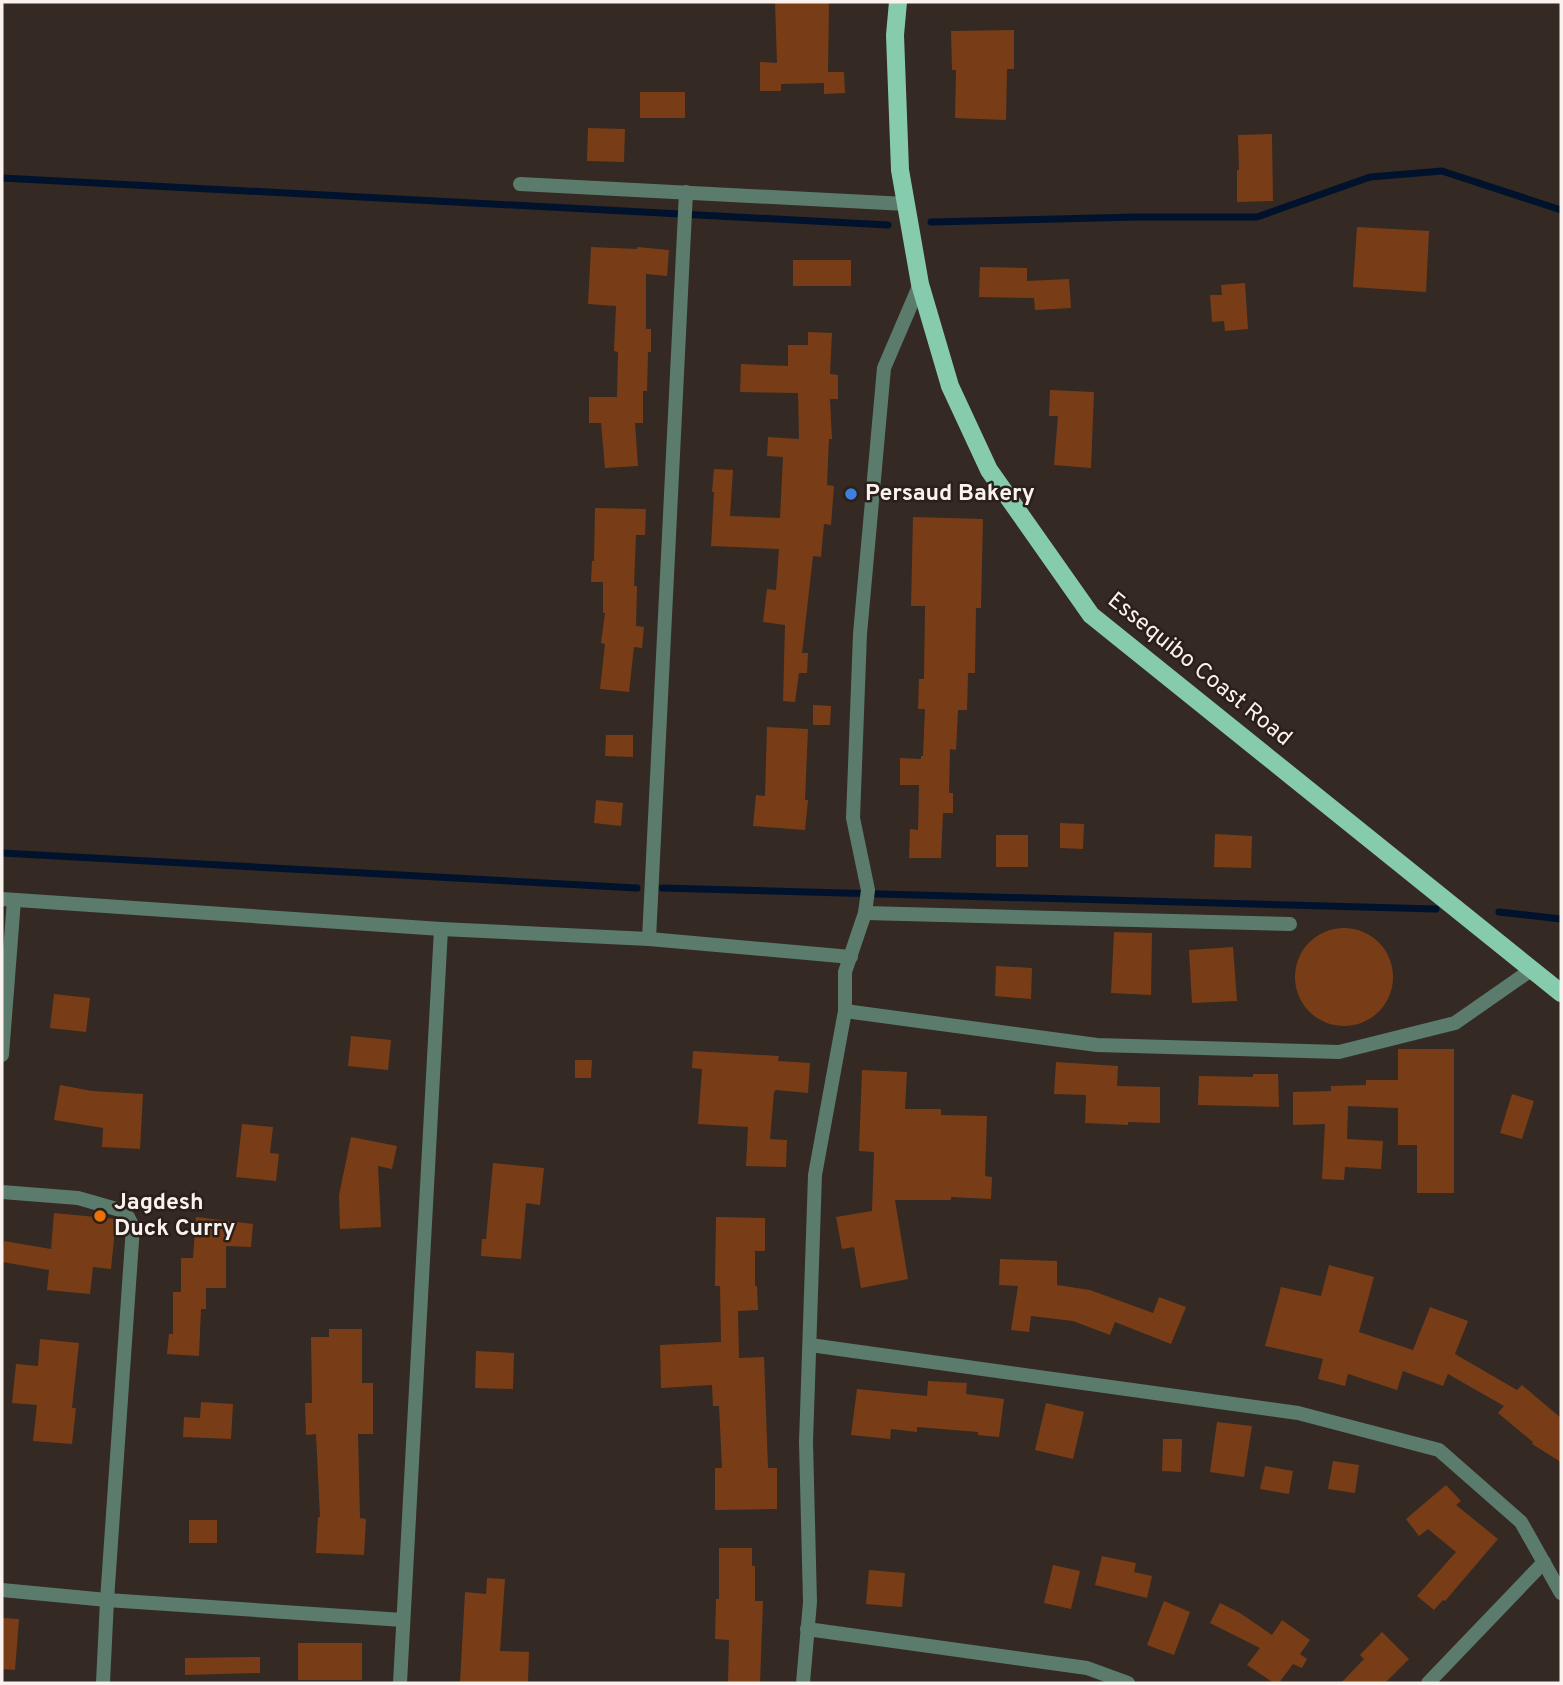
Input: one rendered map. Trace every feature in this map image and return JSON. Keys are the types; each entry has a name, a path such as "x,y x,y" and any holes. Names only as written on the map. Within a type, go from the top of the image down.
{"main road":[{"name":"Essequibo Coast Road","path":"898,2 895,35 900,170 920,284 950,386 989,470 1091,615 1561,993"}],"street":[{"path":"520,184 686,195 906,204"},
{"path":"649,939 686,195"},
{"path":"803,1683 810,1602 806,1442 815,1175 845,1011 845,972 865,913 868,890 853,818 861,621 884,368 920,284"},
{"path":"2,1055 8,900 441,929 649,939 851,957"},
{"path":"865,913 1290,924"},
{"path":"400,1683 441,929"},
{"path":"845,1011 1097,1045 1339,1052 1455,1023 1531,970"},
{"path":"2,1192 78,1198 120,1210 128,1217 133,1227 103,1683"},
{"path":"810,1345 1298,1413 1438,1450 1521,1522 1561,1593"},
{"path":"1429,1683 1544,1562"},
{"path":"2,1590 107,1600 403,1620"},
{"path":"807,1629 1087,1668 1128,1683"}],"building":[{"path":"775,2 829,2 828,72 844,72 845,93 824,94 824,83 781,84 781,91 760,91 760,62 777,63"},
{"path":"1014,30 1014,69 1007,69 1006,120 955,118 956,70 952,70 951,31"},
{"path":"640,92 685,92 685,118 640,118"},
{"path":"588,128 625,129 624,162 587,161"},
{"path":"1272,134 1273,201 1237,202 1238,135"},
{"path":"1357,227 1429,231 1426,292 1353,287"},
{"path":"591,247 669,250 667,276 646,274 646,329 651,329 651,352 648,352 647,391 643,391 643,423 635,423 638,466 605,468 601,423 589,423 589,397 617,397 618,352 614,351 616,306 588,304"},
{"path":"793,260 851,260 851,286 793,286"},
{"path":"980,267 1027,268 1027,281 1069,279 1071,308 1035,310 1034,298 979,297"},
{"path":"1245,283 1248,329 1225,331 1224,321 1212,322 1210,295 1222,295 1221,285"},
{"path":"808,332 832,333 830,374 838,375 838,399 830,399 832,439 829,439 827,485 834,486 831,525 824,524 821,557 813,556 802,653 808,653 807,673 799,673 795,702 783,701 785,625 763,622 767,589 776,590 779,549 711,546 712,492 714,469 733,470 730,516 780,518 783,457 767,456 768,437 799,439 798,393 740,392 741,364 788,366 788,345 808,345"},
{"path":"1050,390 1094,392 1091,468 1054,465 1058,416 1049,416"},
{"path":"595,508 646,509 645,535 636,535 634,586 637,586 636,626 644,627 642,648 634,647 629,692 600,689 605,613 603,582 591,582"},
{"path":"913,517 983,519 981,608 976,608 975,673 968,673 967,710 958,710 956,750 950,749 949,793 953,793 953,813 943,813 941,858 909,858 910,829 918,830 919,785 900,785 900,758 921,759 923,756 925,709 918,709 919,679 924,679 925,606 911,606"},
{"path":"813,705 831,706 830,725 813,725"},
{"path":"767,727 808,729 805,800 808,800 805,830 753,826 756,795 765,796"},
{"path":"606,735 633,735 633,757 605,756"},
{"path":"596,800 623,803 621,826 594,823"},
{"path":"1060,823 1084,824 1083,849 1060,848"},
{"path":"1215,834 1252,836 1251,868 1214,867"},
{"path":"996,835 1028,835 1028,867 996,867"},
{"path":"1344,928 1363,932 1378,943 1389,958 1393,977 1389,996 1378,1011 1363,1022 1344,1026 1325,1022 1310,1011 1299,996 1295,977 1299,958 1310,943 1325,932"},
{"path":"1114,932 1152,933 1151,995 1111,993"},
{"path":"1233,947 1237,1001 1192,1003 1189,950"},
{"path":"996,966 1032,968 1031,999 995,996"},
{"path":"54,994 90,998 86,1032 50,1028"},
{"path":"351,1036 391,1040 388,1070 348,1066"},
{"path":"1398,1049 1454,1049 1454,1193 1417,1193 1417,1145 1398,1145 1398,1108 1348,1106 1347,1139 1383,1141 1381,1169 1345,1167 1344,1180 1322,1179 1325,1124 1293,1125 1293,1092 1331,1091 1331,1086 1366,1085 1366,1080 1398,1080"},
{"path":"693,1051 779,1056 778,1061 810,1063 808,1093 774,1092 770,1139 787,1140 786,1167 746,1166 748,1127 698,1124 702,1069 692,1068"},
{"path":"575,1060 592,1060 591,1078 575,1078"},
{"path":"1056,1062 1118,1066 1117,1086 1160,1087 1160,1123 1085,1123 1086,1095 1054,1094"},
{"path":"862,1070 907,1072 905,1109 941,1109 941,1115 987,1116 985,1176 992,1177 991,1199 951,1197 951,1200 895,1200 908,1279 861,1288 854,1247 842,1249 836,1217 872,1211 874,1152 859,1151"},
{"path":"1253,1074 1278,1074 1279,1107 1198,1105 1199,1076 1253,1077"},
{"path":"60,1085 92,1091 143,1094 140,1149 102,1147 103,1128 54,1120"},
{"path":"1512,1094 1534,1101 1522,1139 1500,1133"},
{"path":"242,1124 273,1127 270,1153 279,1154 276,1181 236,1177"},
{"path":"351,1137 397,1146 392,1169 378,1166 381,1227 340,1229 339,1195"},
{"path":"493,1163 544,1168 540,1205 526,1203 521,1259 481,1256 482,1239 486,1239"},
{"path":"54,1213 116,1219 111,1269 93,1267 90,1294 47,1290 49,1270 2,1262 4,1241 51,1249"},
{"path":"196,1217 253,1224 251,1247 226,1246 226,1288 206,1288 206,1309 201,1309 199,1356 167,1354 169,1334 173,1334 173,1292 181,1292 181,1258 193,1258"},
{"path":"716,1217 765,1218 765,1251 755,1251 758,1310 738,1311 739,1358 764,1357 768,1468 777,1468 777,1509 715,1510 715,1468 722,1468 719,1406 713,1406 712,1385 661,1388 660,1345 721,1342 720,1286 715,1286"},
{"path":"1000,1259 1057,1261 1057,1285 1090,1290 1153,1313 1159,1297 1186,1307 1171,1344 1115,1322 1110,1335 1073,1321 1031,1316 1029,1332 1011,1330 1018,1286 999,1285"},
{"path":"1329,1265 1374,1277 1359,1332 1413,1350 1430,1307 1468,1321 1455,1354 1517,1390 1522,1385 1561,1418 1561,1462 1532,1444 1533,1442 1498,1413 1504,1406 1448,1374 1443,1386 1403,1371 1397,1390 1348,1374 1345,1386 1318,1379 1323,1359 1265,1346 1281,1287 1321,1296"},
{"path":"329,1329 362,1329 362,1383 373,1383 373,1434 358,1434 360,1518 366,1519 364,1555 316,1553 320,1517 316,1434 306,1435 305,1403 312,1403 311,1337 329,1337"},
{"path":"40,1339 79,1343 72,1408 76,1408 72,1444 33,1441 37,1405 12,1403 16,1364 38,1366"},
{"path":"476,1351 514,1353 513,1389 475,1388"},
{"path":"928,1381 967,1383 966,1394 1004,1399 999,1437 978,1435 978,1432 917,1427 917,1432 891,1429 890,1439 851,1435 857,1389 927,1396"},
{"path":"201,1402 233,1404 231,1439 183,1437 184,1417 200,1418"},
{"path":"1046,1403 1084,1412 1073,1459 1035,1450"},
{"path":"1217,1422 1252,1426 1244,1477 1210,1472"},
{"path":"1163,1439 1182,1439 1181,1472 1162,1471"},
{"path":"1333,1461 1359,1465 1355,1493 1328,1489"},
{"path":"1265,1466 1293,1471 1289,1494 1260,1489"},
{"path":"1446,1485 1461,1501 1456,1505 1498,1539 1445,1601 1434,1610 1417,1596 1456,1552 1428,1529 1419,1536 1406,1519"},
{"path":"189,1520 217,1520 217,1543 189,1543"},
{"path":"719,1548 752,1548 755,1601 763,1601 760,1683 728,1683 729,1640 715,1639 716,1599 719,1599"},
{"path":"1102,1556 1136,1563 1134,1572 1152,1576 1147,1598 1095,1585"},
{"path":"1053,1565 1080,1571 1071,1609 1044,1603"},
{"path":"869,1570 905,1573 902,1607 866,1604"},
{"path":"487,1578 505,1579 500,1651 529,1652 528,1683 460,1683 465,1592 486,1594"},
{"path":"1164,1601 1190,1612 1174,1655 1147,1645"},
{"path":"1220,1603 1272,1635 1282,1620 1310,1640 1300,1654 1307,1659 1302,1668 1293,1664 1279,1683 1274,1683 1247,1665 1260,1648 1210,1623"},
{"path":"2,1618 19,1619 15,1670 2,1669"},
{"path":"1382,1632 1409,1659 1385,1683 1341,1683 1364,1659 1360,1655"},
{"path":"298,1643 362,1643 362,1680 298,1680"},
{"path":"260,1657 260,1673 185,1675 185,1658"}],"waterway":[{"path":"931,222 1257,217 1370,177 1442,171 1561,210"},
{"path":"2,178 888,225"},
{"path":"2,853 637,888"},
{"path":"662,888 1436,909"},
{"path":"1499,912 1561,919"}],"place":[{"name":"Persaud Bakery","path":"851,494"},
{"name":"Jagdesh Duck Curry","path":"100,1216"}]}
